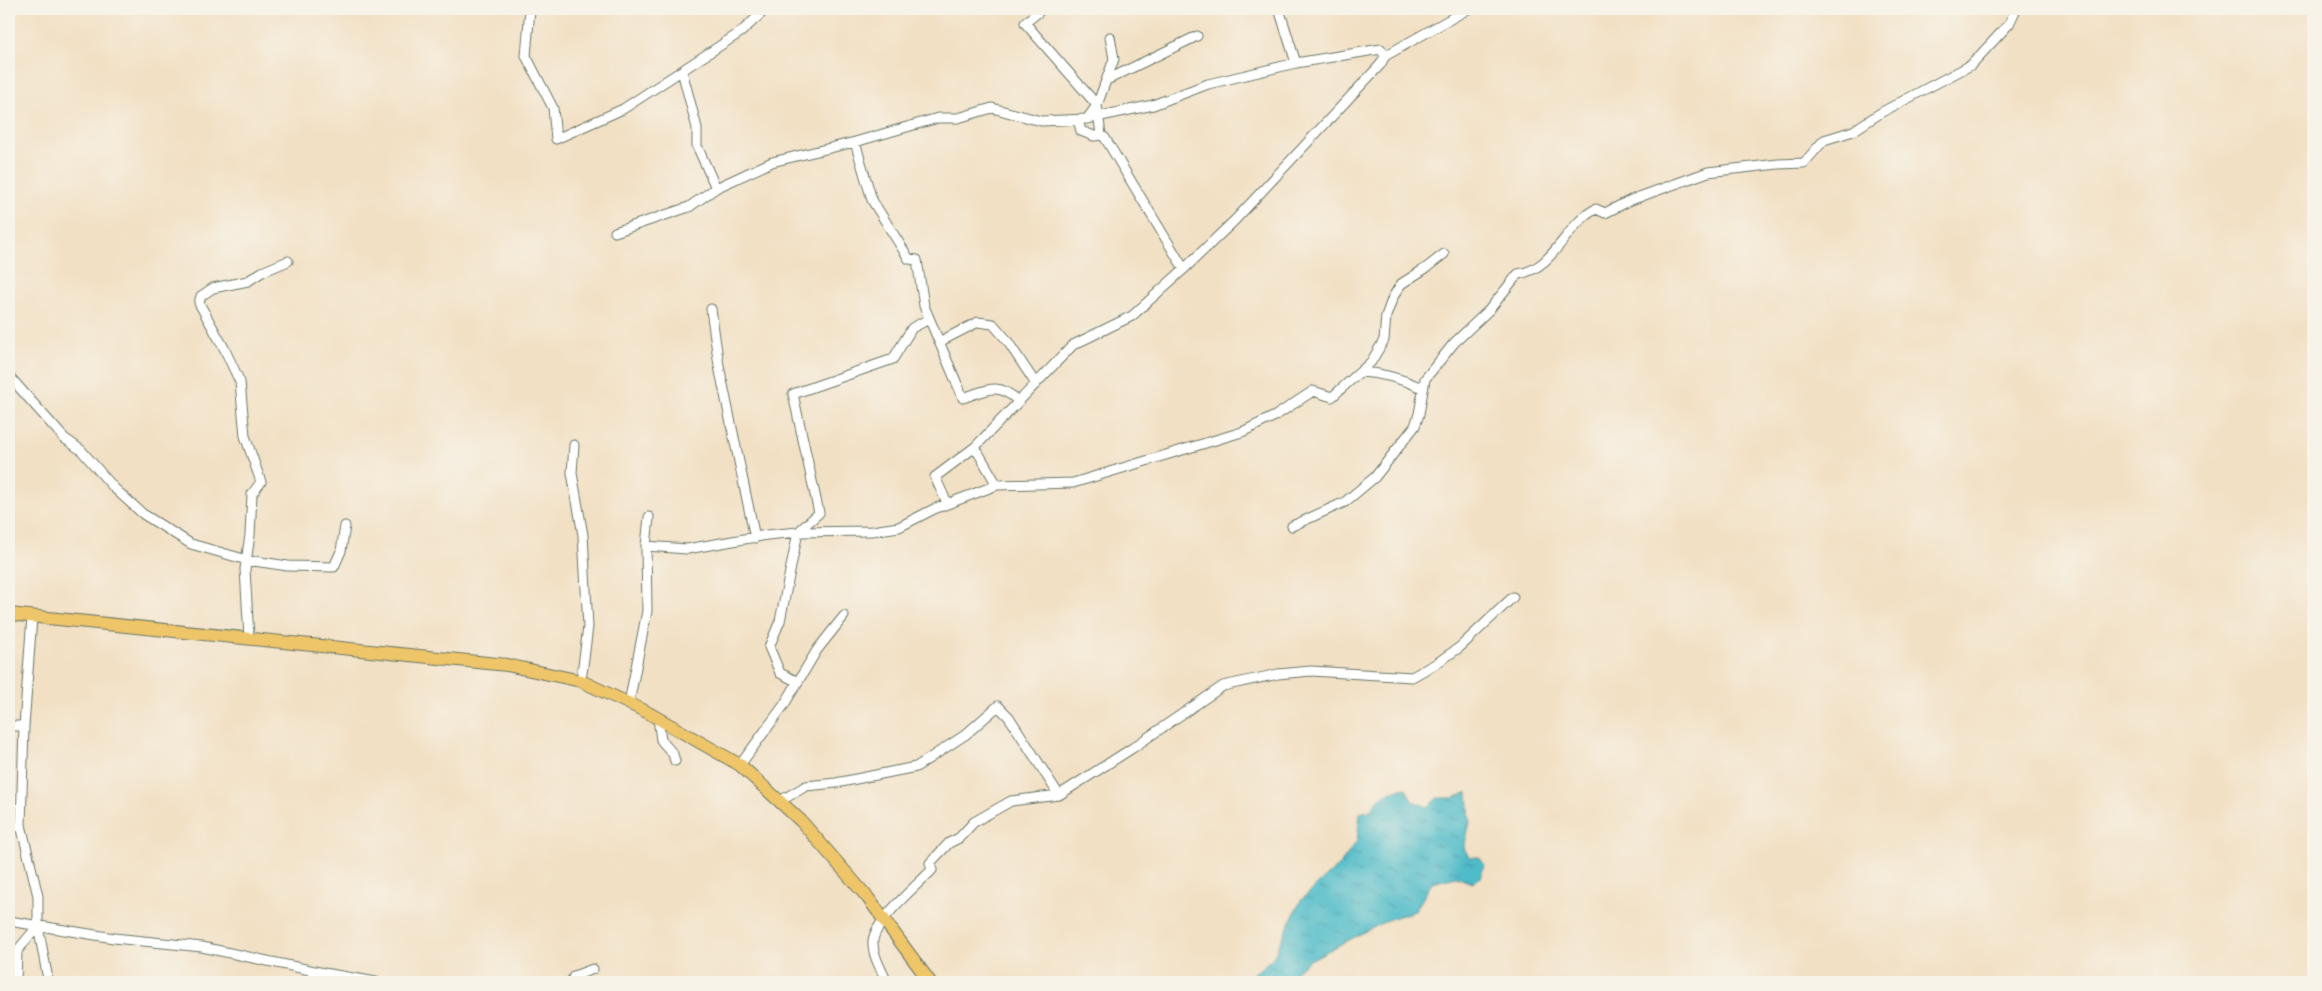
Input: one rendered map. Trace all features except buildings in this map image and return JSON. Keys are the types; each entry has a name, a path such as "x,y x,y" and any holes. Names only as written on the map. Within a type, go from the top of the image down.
{"highway":[{"path":"9,614 506,665 581,681 658,718 740,765 801,821 883,919 930,982"}],"street":[{"path":"530,9 526,56 553,108 556,139 623,109 741,32 762,10"},
{"path":"1042,9 1025,23 1097,105"},
{"path":"1279,9 1296,63"},
{"path":"947,503 935,477 975,447 1074,345 1132,316 1184,269 1235,220 1380,65 1385,56 1468,9"},
{"path":"1292,526 1345,502 1375,477 1415,426 1420,414 1422,388 1425,379 1454,343 1489,310 1518,274 1530,272 1546,260 1586,214 1596,209 1605,213 1631,200 1708,172 1804,163 1824,140 1853,131 1882,112 1971,65 2008,24 2016,9"},
{"path":"1107,80 1197,36"},
{"path":"1110,37 1114,59 1097,105 1097,117 1101,135 1105,138 1156,220 1184,269"},
{"path":"615,232 689,207 716,188 772,162 854,142 938,118 958,118 992,108 1041,121 1082,120 1154,105 1208,84 1296,63 1381,49 1385,56"},
{"path":"682,71 697,128 697,146 716,188"},
{"path":"1097,105 1082,120 1081,130 1094,136 1101,135"},
{"path":"854,142 872,200 909,259 917,260 924,306 963,398 995,388 1008,390 1018,401"},
{"path":"646,546 687,549 798,532 872,530 899,527 947,503 997,485 1074,483 1232,435 1275,416 1313,391 1332,397 1370,362 1384,340 1386,316 1393,297 1401,284 1444,254"},
{"path":"248,638 247,560 252,494 261,482 245,436 240,382 199,303 201,296 212,288 248,281 262,272 288,261"},
{"path":"711,309 721,375 754,538"},
{"path":"798,682 780,672 769,647 780,621 798,532 819,513 793,394 893,359 912,328 929,319"},
{"path":"939,342 978,322 993,324 1006,338 1036,384"},
{"path":"1360,372 1391,377 1422,388"},
{"path":"9,376 64,438 81,450 114,488 143,514 191,544 247,560 288,566 334,567 341,552 345,526"},
{"path":"574,445 572,473 582,536 588,627 581,681"},
{"path":"975,447 997,485"},
{"path":"629,703 647,611 646,546 650,517"},
{"path":"887,982 878,965 873,941 883,919 932,870 930,863 974,822 1011,801 1059,794 1131,750 1223,686 1278,674 1311,670 1412,677 1460,647 1514,598"},
{"path":"32,616 24,726 21,826 38,896 38,926 47,974"},
{"path":"740,765 784,705 817,650 844,616"},
{"path":"780,801 806,786 836,783 916,767 965,735 998,706 1009,717 1059,794"},
{"path":"658,718 660,740 673,754 675,761"},
{"path":"9,726 24,726"},
{"path":"9,829 21,826"},
{"path":"9,920 114,938 202,947 376,982"},
{"path":"16,982 17,951 38,926"},
{"path":"571,982 574,976 593,969"}],"water":[{"path":"1406,788 1412,801 1428,807 1437,798 1453,798 1468,792 1470,822 1464,848 1469,857 1479,857 1485,865 1480,878 1472,883 1456,877 1432,883 1415,911 1390,919 1308,961 1283,982 1243,982 1272,959 1301,900 1341,863 1357,841 1360,813 1371,810 1381,797 1386,794"}]}
